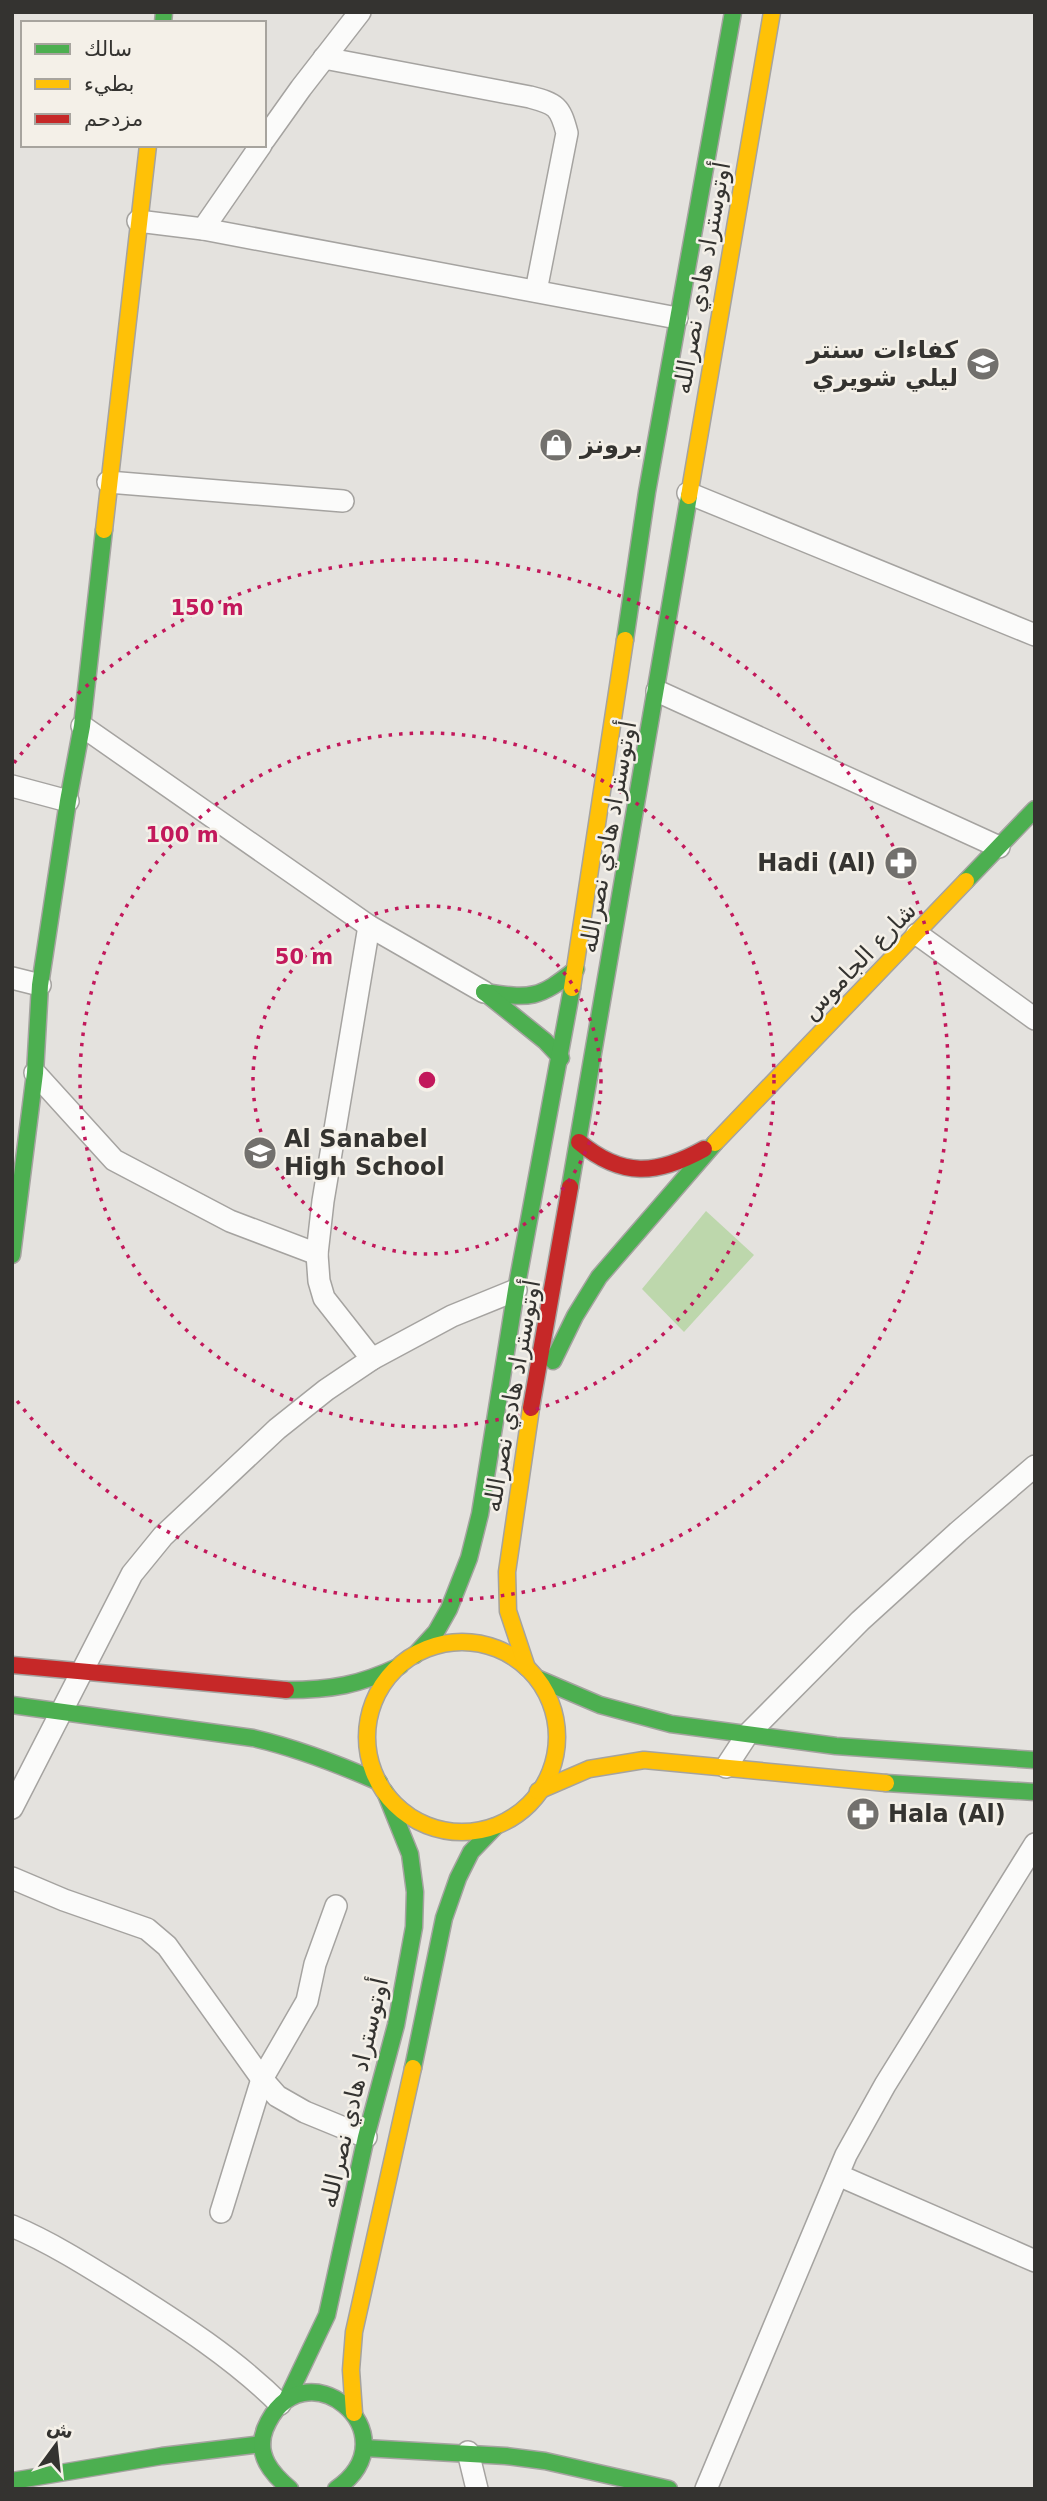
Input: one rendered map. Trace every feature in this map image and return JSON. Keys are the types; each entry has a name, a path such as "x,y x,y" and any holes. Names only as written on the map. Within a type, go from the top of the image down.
{"main road":[{"name":"أوتوستراد هادي نصرالله","path":"415,1655 436,1632 449,1609 469,1558 480,1514 516,1290 576,969 647,492 733,12"},
{"name":"أوتوستراد هادي نصرالله","path":"364,2448 363,2433 354,2413 351,2370 354,2332 444,1918 458,1878 471,1852 496,1826 523,1810 544,1786 551,1771 557,1739 552,1707 533,1674 508,1611 507,1572 532,1404 772,12"},
{"path":"12,1255 35,1073 40,985 82,726 148,147"},
{"name":"شارع الجاموس","path":"715,1143 1035,809"},
{"path":"484,992 533,998 554,987 576,969"},
{"path":"484,992 545,1041 561,1058"},
{"path":"579,1142 604,1162 638,1170 680,1162 715,1143"},
{"path":"532,1404 575,1315 599,1276 715,1143"},
{"name":"أوتوستراد هادي نصرالله","path":"262,2444 267,2422 284,2402 327,2315 366,2137 396,2025 416,1910 410,1854 369,1752 369,1720 380,1690 400,1665 415,1655 443,1644 473,1643 503,1651 533,1674"},
{"path":"12,1665 289,1690 355,1684 368,1681 400,1665"},
{"path":"533,1674 600,1705 640,1718 747,1735 885,1750 1035,1760"},
{"path":"12,1705 253,1738 285,1745 341,1765 382,1787"},
{"path":"538,1791 582,1770 622,1761 644,1760 849,1781 1035,1791"},
{"name":"أوتوستراد هادي نصرالله","path":"382,1787 410,1816 443,1830 461,1832 496,1826"},
{"path":"284,2402 302,2393 319,2393 342,2401 354,2413"},
{"path":"12,2482 162,2456 262,2444 273,2489"},
{"path":"348,2489 364,2448 468,2452 545,2462 669,2489"},
{"path":"268,2467 278,2481 290,2489"},
{"path":"336,2489 356,2471"}],"street":[{"path":"266,137 360,12"},
{"path":"324,58 530,97 549,102 558,108 567,133 537,291"},
{"path":"203,229 260,147"},
{"path":"138,221 203,229 677,318"},
{"path":"108,482 343,501"},
{"path":"688,493 1035,635"},
{"path":"657,691 999,847"},
{"path":"82,726 369,926 484,992"},
{"path":"12,786 68,801"},
{"path":"369,926 323,1201 317,1254 319,1281 324,1298 372,1359"},
{"path":"917,934 1035,1019"},
{"path":"12,978 40,985"},
{"path":"35,1073 114,1160 230,1222 317,1254"},
{"path":"12,1808 132,1574 163,1536 278,1429 326,1390 372,1359 452,1315 516,1290"},
{"path":"726,1767 747,1735 860,1621 1035,1466"},
{"path":"706,2489 838,2175 885,2085 1035,1844"},
{"path":"12,1878 147,1930 167,1946 277,2096 305,2112 366,2137"},
{"path":"221,2212 262,2079 307,2001 315,1964 336,1906"},
{"path":"838,2175 1028,2258 1035,2238"},
{"path":"12,2225 51,2243 164,2314 284,2402"},
{"path":"468,2452 477,2489"}],"green space":[{"path":"706,1211 754,1255 684,1332 642,1289"}],"traffic: fast":[{"path":"163,21 164,12"},
{"path":"625,640 647,492 733,12"},
{"path":"570,1187 689,496"},
{"path":"12,1255 35,1073 40,985 82,726 104,530"},
{"path":"966,881 1035,809"},
{"path":"484,992 513,996 534,994 553,986 576,969"},
{"path":"415,1655 436,1632 449,1609 469,1558 480,1514 516,1290 572,988"},
{"path":"484,992 545,1041 561,1058"},
{"path":"553,1361 575,1316 599,1277 715,1143"},
{"path":"286,1690 345,1685 400,1666"},
{"path":"539,1679 600,1705 671,1724 836,1746 1035,1760"},
{"path":"12,1705 253,1738 317,1757 379,1782"},
{"path":"886,1783 1035,1792"},
{"path":"287,2399 327,2315 366,2137 396,2025 414,1927 415,1892 410,1854 385,1792"},
{"path":"413,2068 444,1918 458,1878 471,1852 496,1826"},
{"path":"290,2489 267,2463 262,2438 282,2404 303,2393 325,2394 344,2405 358,2422 364,2444 357,2467 336,2489"},
{"path":"12,2481 162,2456 262,2444"},
{"path":"364,2448 506,2456 545,2461 669,2489"}],"traffic: slow":[{"path":"689,496 772,12"},
{"path":"104,530 148,147"},
{"path":"572,988 625,640"},
{"path":"715,1143 966,881"},
{"path":"527,1668 508,1611 507,1572 531,1408"},
{"path":"462,1642 498,1650 515,1658 529,1670 541,1684 549,1701 557,1737 549,1773 541,1790 529,1804 515,1816 498,1824 462,1832 426,1824 409,1816 395,1804 383,1790 375,1773 367,1737 375,1701 383,1684 395,1670 409,1658 426,1650 462,1642"},
{"path":"538,1791 589,1769 644,1760 886,1783"},
{"path":"354,2413 351,2370 354,2332 413,2068"}],"traffic: jam":[{"path":"579,1142 610,1162 640,1169 671,1164 704,1149"},
{"path":"531,1408 570,1187"},
{"path":"12,1665 286,1690"}],"place":[{"name":"كفاءات سنتر ليلي شويري","path":"983,364"},
{"name":"برونز","path":"556,445"},
{"name":"Hadi (Al)","path":"901,863"},
{"name":"Al Sanabel High School","path":"260,1153"},
{"name":"Hala (Al)","path":"863,1814"}]}
